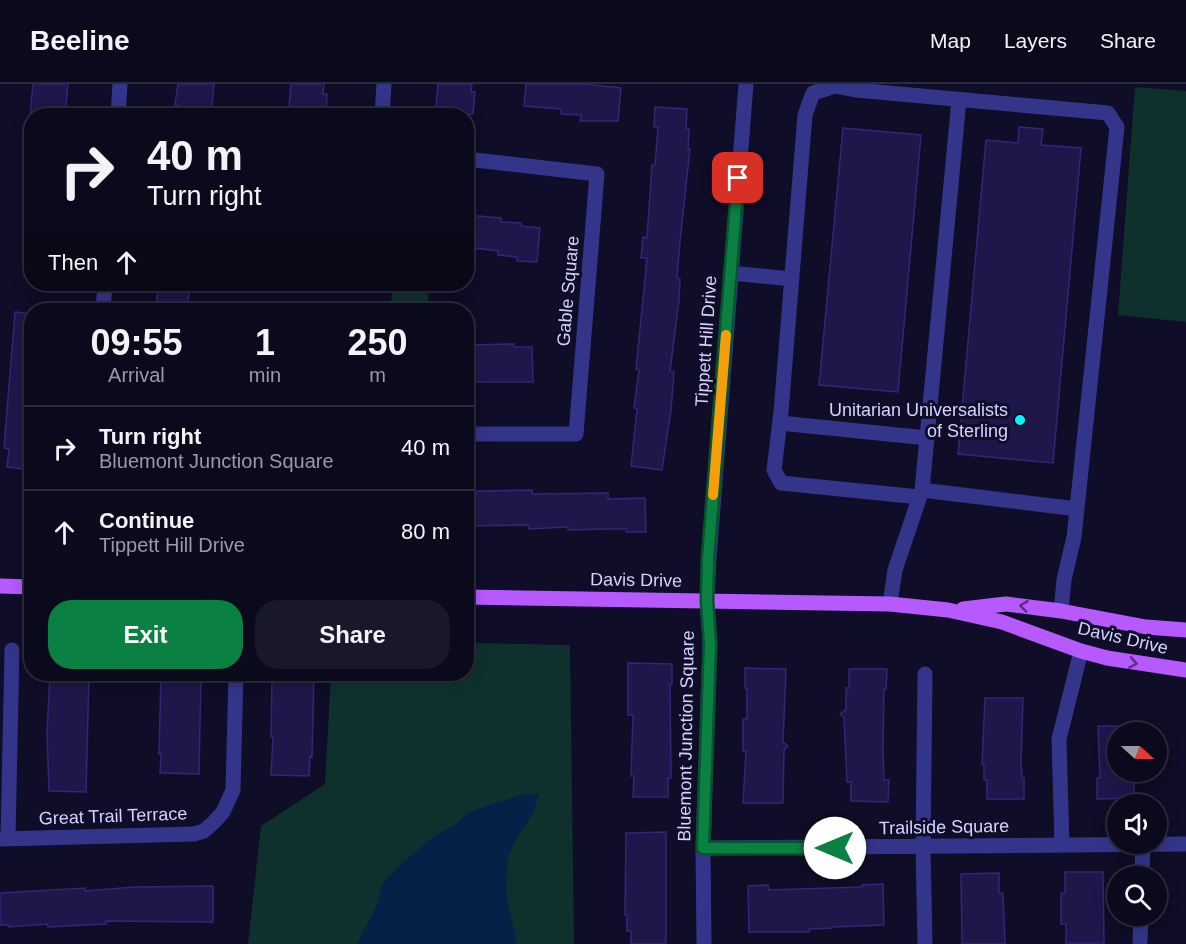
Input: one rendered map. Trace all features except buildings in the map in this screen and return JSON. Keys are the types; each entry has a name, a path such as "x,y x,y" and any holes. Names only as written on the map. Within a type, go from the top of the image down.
{"main road":[{"path":"0,586 24,587"},
{"name":"Davis Drive","path":"474,597 890,604 948,610 1002,622 1081,651 1141,664 1186,670"},
{"name":"Davis Drive","path":"948,610 1006,604 1061,611 1146,627 1186,630"}],"street":[{"path":"118,108 120,84"},
{"path":"382,108 384,84"},
{"name":"Tippett Hill Drive","path":"707,601 708,559 746,84"},
{"path":"1061,611 1064,580 1074,537 1077,509 1117,127 1108,113 856,90 836,86 813,93 805,115 780,423 774,470 781,483 1077,509"},
{"path":"890,604 895,570 920,494 959,100"},
{"name":"Gable Square","path":"474,160 597,174 576,434 474,434"},
{"path":"731,273 792,279"},
{"path":"780,423 927,438"},
{"name":"Bluemont Junction Square","path":"704,944 703,848 710,643 707,601"},
{"path":"4,839 12,650"},
{"path":"1062,844 1059,739 1081,651"},
{"path":"925,674 923,848 925,944"},
{"name":"Great Trail Terrace","path":"4,839 194,834 204,831 223,812 233,790 236,681"},
{"name":"Trailside Square","path":"703,848 923,848 1107,843"},
{"name":"Trailside Square","path":"1167,844 1186,844"},
{"path":"1140,940 1141,926"}],"green space":[{"path":"1135,87 1186,91 1186,322 1118,315"},
{"path":"392,291 429,291 428,303 391,303"},
{"path":"474,643 570,645 574,944 248,944 261,826 325,784 331,681 474,681"}],"water":[{"path":"539,794 534,811 515,841 507,861 506,894 517,944 357,944 378,903 382,884 434,836 456,824 466,814 486,806 521,795"}],"slow traffic":[{"path":"713,495 726,335"}],"place":[{"name":"Unitarian Universalists of Sterling","path":"1020,420"}],"route":[{"path":"738,178 708,559 707,601 710,643 703,848 835,848"}]}
